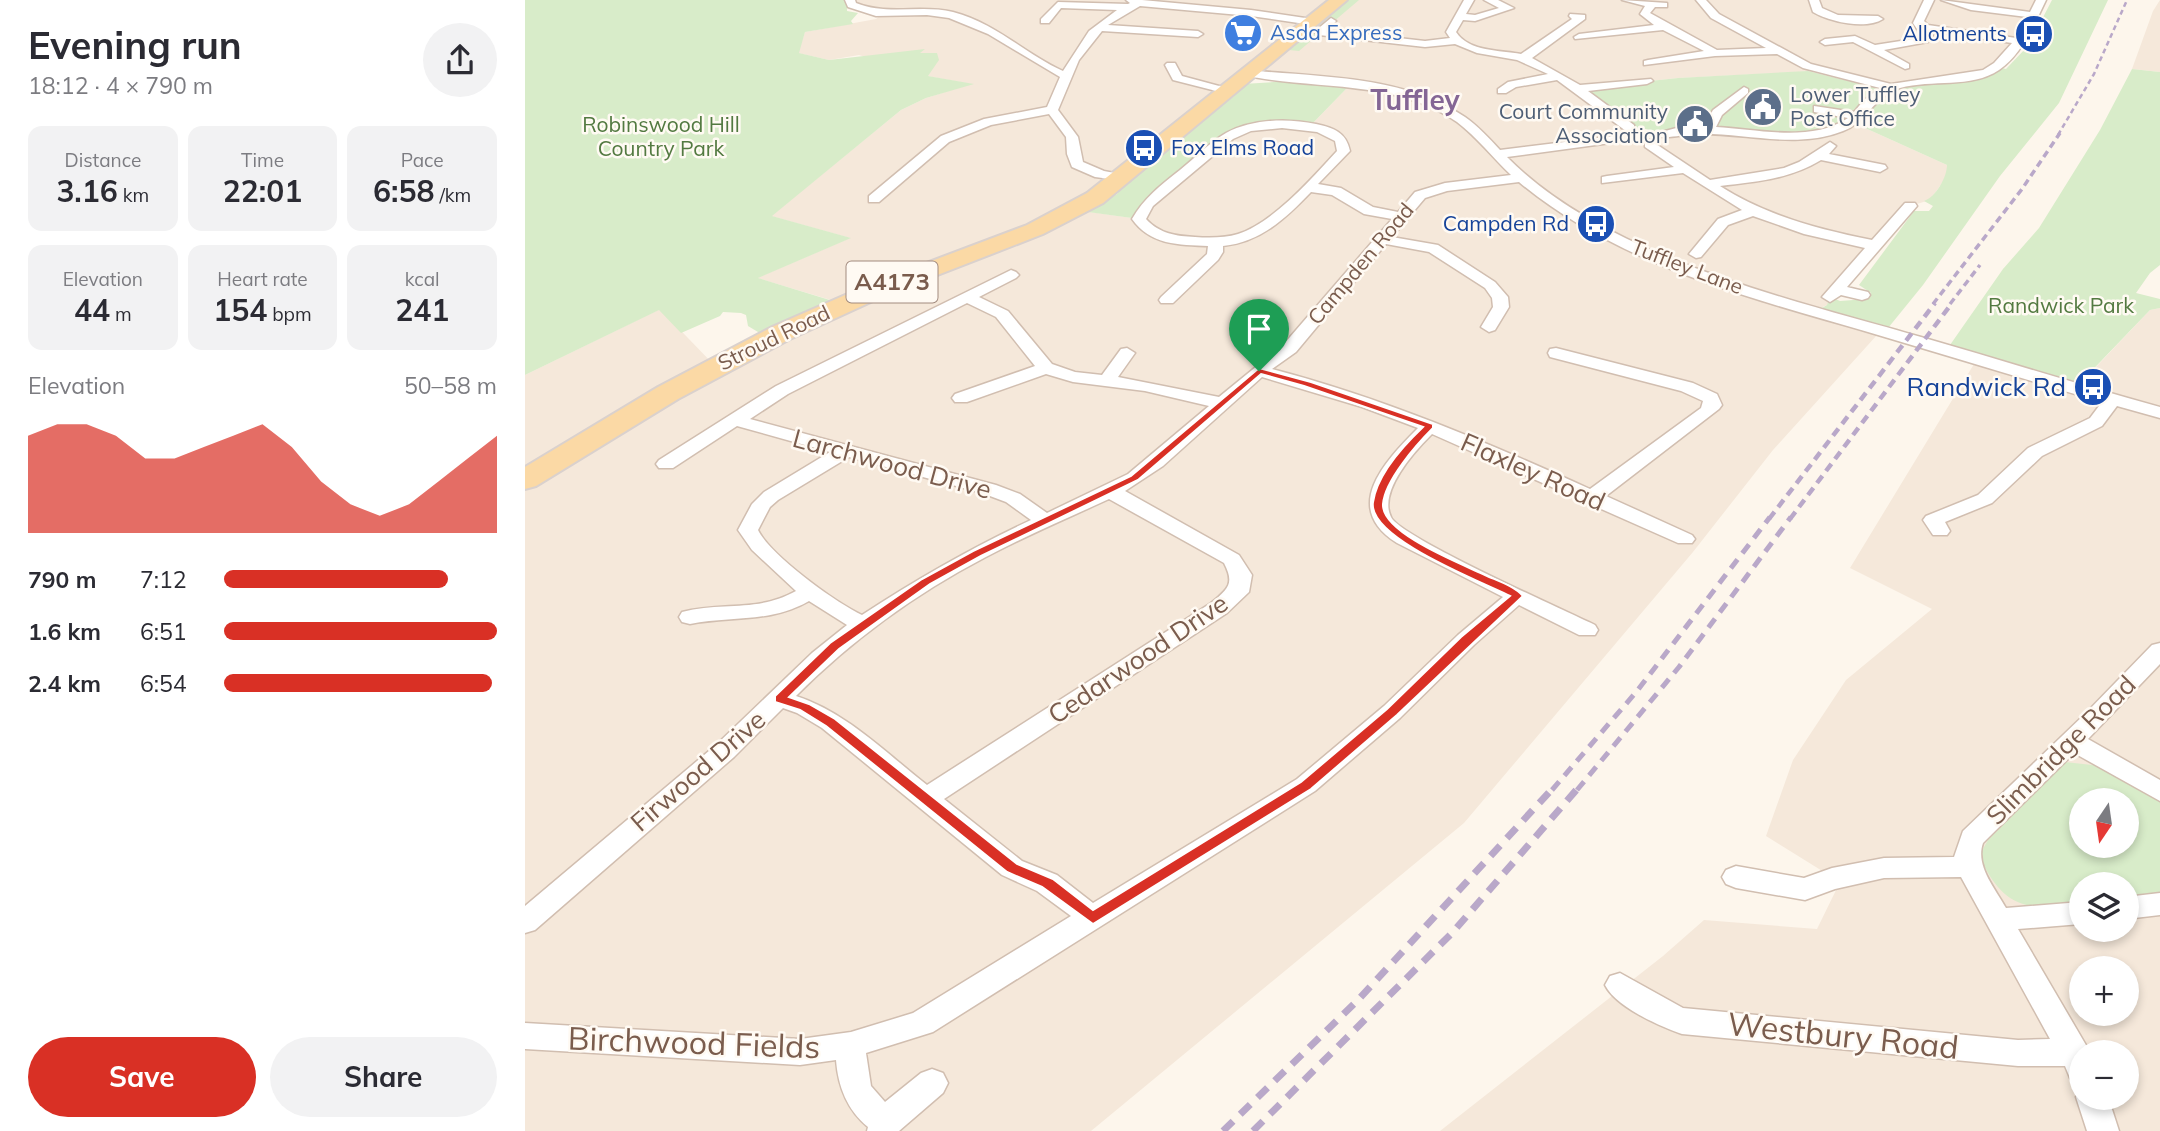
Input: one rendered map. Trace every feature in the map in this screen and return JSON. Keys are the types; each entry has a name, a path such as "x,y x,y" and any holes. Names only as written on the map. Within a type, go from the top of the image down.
{"main road":[{"name":"Stroud Road","path":"525,480 715,366 902,277 1020,236 1076,210 1339,0"}],"street":[{"path":"935,0 946,7 940,13"},
{"path":"1453,36 1459,16 1469,0"},
{"path":"1459,16 1475,18 1509,8 1489,0"},
{"path":"1627,0 1658,4 1645,14 1663,27 1715,53"},
{"path":"1701,0 1715,16 1818,71 1891,88"},
{"path":"1814,0 1817,10 1824,15 1863,20 1878,19"},
{"path":"1498,154 1619,138 1646,141 1709,129 1758,135 1805,136 1839,129 1854,123 1873,97 1891,88 1988,74 1998,67 2018,41 2041,0"},
{"path":"1873,49 1924,40 1925,27 1938,1 2032,15"},
{"path":"851,2 863,11 888,15 940,13 972,23 1027,53 1058,74 1066,75"},
{"path":"1045,21 1058,5 1133,3 1312,22"},
{"path":"1052,110 1083,42 1133,3"},
{"path":"1521,58 1531,54 1581,16 1574,16"},
{"path":"1331,21 1319,32 1425,44 1453,36 1476,49 1537,63 1630,128"},
{"path":"1579,37 1663,27"},
{"path":"1925,27 2018,41"},
{"path":"1101,28 1198,34"},
{"path":"1825,42 1855,40 1905,66"},
{"path":"1658,63 1715,53 1778,51"},
{"name":"Tuffley Lane","path":"1169,67 1177,78 1363,87 1419,99 1443,108 1462,120 1522,178 1579,220 1612,238 1675,265 1815,312 2160,413"},
{"path":"1493,79 1507,88 1559,76"},
{"path":"1576,89 1647,81"},
{"path":"1709,129 1710,121 1716,114 1744,91"},
{"path":"1818,109 1859,116"},
{"path":"1052,110 1072,137 1077,164 1100,174 1119,178"},
{"path":"860,191 878,195 945,139 988,122 1052,110"},
{"path":"1282,124 1310,126 1335,134 1341,139 1343,151 1308,187 1265,229 1251,235 1215,242 1166,238 1152,232 1139,219 1147,204 1229,136 1248,128 1282,124"},
{"path":"1619,138 1618,133 1630,128 1646,129 1646,141"},
{"path":"1646,141 1707,184 1754,211 1799,229 1877,246"},
{"path":"1707,184 1801,167 1830,146"},
{"path":"1819,156 1880,168"},
{"path":"1606,180 1687,169"},
{"name":"Campden Road","path":"1100,495 1135,478 1156,462 1259,371 1290,348 1420,195 1435,190 1522,178"},
{"path":"1308,187 1336,191 1369,211 1400,216"},
{"path":"1862,295 1833,293 1877,246 1910,205"},
{"path":"1696,254 1723,222 1754,211"},
{"path":"1381,239 1433,248 1490,285 1500,297 1501,307 1490,327"},
{"path":"1167,300 1213,257 1216,252 1215,242"},
{"name":"Larchwood Drive","path":"666,464 782,390 1011,275"},
{"path":"967,298 990,306 1002,314 1047,368 1073,377 1222,403"},
{"path":"1556,353 1687,387 1711,398 1713,405 1591,498"},
{"path":"1107,381 1127,354"},
{"path":"961,398 1047,368"},
{"name":"Flaxley Road","path":"1259,371 1308,384 1430,426 1685,539"},
{"path":"1930,522 1985,499 2035,452 2095,422 2113,400"},
{"name":"Larchwood Drive","path":"734,420 989,489 1013,498 1045,521"},
{"path":"1430,426 1404,451 1385,485 1377,504 1381,518 1397,534 1420,548 1587,630"},
{"path":"687,450 706,456"},
{"path":"845,451 762,503 749,528 750,535 757,543 808,593 863,624"},
{"name":"Firwood Drive","path":"525,922 725,751 820,658 863,624 926,582 977,553 1100,495"},
{"name":"Cedarwood Drive","path":"925,799 1219,608 1238,592 1241,575 1231,559 1100,495"},
{"path":"698,615 767,611 780,608 808,593"},
{"name":"Birchwood Fields","path":"525,1036 800,1052 851,1045 922,1023 1306,785 1392,712 1466,640 1517,596"},
{"name":"Slimbridge Road","path":"1968,859 1972,838 2093,720 2160,650"},
{"path":"780,699 805,707 831,722 1012,868 1048,883 1093,918"},
{"path":"2070,740 2160,792"},
{"path":"1736,877 1805,889 1832,879 1884,868 1968,859"},
{"name":"Westbury Road","path":"1968,859 1998,920 2069,1045"},
{"path":"2139,906 2160,904"},
{"path":"1998,920 2069,914"},
{"name":"Westbury Road","path":"1620,985 1662,1013 1682,1021 2069,1059"},
{"path":"851,1045 851,1078 868,1109 884,1126 932,1083"},
{"path":"2096,1110 2103,1131"}],"shaded area":[{"path":"854,0 2041,0 1998,67 1891,87 1818,71 1678,78 1576,89 1630,128 1618,133 1618,138 1633,143 1650,144 1661,140 1660,134 1854,123 1947,165 1947,176 1930,200 1910,206 1827,305 1812,312 1877,335 1773,450 1693,552 1464,823 1091,1131 525,1131 525,375 660,309 715,366 841,303 757,278 850,238 771,216 901,110 926,98 971,84 927,76 859,55 829,60 798,53 805,32 876,19 881,15 856,4","holes":["1247,73 1349,86 1312,124 1237,131 1141,212 1139,219 1076,210"]},
{"path":"2160,0 2160,72 2132,69 2153,11"},
{"path":"2160,308 2160,412 2076,388 2150,310"},
{"path":"1974,364 2160,419 2160,1131 1440,1131 1663,956 1704,920 1817,929 1840,882 1766,836 1793,760 1846,680 1932,609 1850,568"}],"green space":[{"name":"Robinswood Hill Country Park","path":"525,0 847,0 847,11 858,13 851,21 853,24 805,32 799,53 829,60 925,49 920,53 937,53 939,60 928,76 974,84 926,98 901,110 772,216 851,238 758,278 833,301 763,335 748,326 746,315 723,312 720,316 681,333 659,310 525,375"},
{"path":"1339,0 1359,0 1299,51 1278,49"},
{"path":"2052,0 2108,0 2059,103 2000,176 1923,285 1884,333 1815,312 1827,305 1830,297 1840,301 1867,299 1871,293 1859,285 1914,211 1929,211 1933,206 1924,201 1940,186 1947,165 1854,123 1805,136 1709,129 1660,134 1646,129 1630,128 1575,89 1678,78 1808,71 1884,90 1998,67 2006,69 2025,49 2029,37 2040,34 2039,25"},
{"name":"Randwick Park","path":"2132,69 2160,72 2160,265 2150,273 2136,293 2160,299 2160,308 2150,310 2080,383 1950,345 2003,269 2039,228 2100,130"},
{"path":"1290,81 1347,88 1312,124 1237,131 1147,204 1139,219 1088,212 1117,194 1124,183 1218,104 1233,97 1243,84"},
{"path":"2065,762 2101,766 2138,788 2069,788 2069,858 2139,858 2139,789 2160,801 2160,897 2139,899 2139,872 2069,872 2069,906 2032,906 2019,903 1998,887 1979,856 1988,840"}],"railway":[{"path":"2058,135 2094,74 2127,0"},
{"path":"1933,304 2022,189 2060,133"},
{"path":"1950,304 1980,265"},
{"path":"1769,519 1935,303"},
{"path":"1790,519 1952,303"},
{"path":"1552,790 1637,691 1770,517"},
{"path":"1577,790 1679,667 1791,517"},
{"path":"1223,1131 1358,1000 1553,788"},
{"path":"1253,1131 1452,933 1578,788"}],"place":[{"name":"Asda Express","path":"1243,33"},
{"name":"Allotments","path":"2034,34"},
{"name":"Lower Tuffley Post Office","path":"1763,107"},
{"name":"Court Community Association","path":"1695,124"},
{"name":"Fox Elms Road","path":"1144,148"},
{"name":"Campden Rd","path":"1596,224"},
{"name":"Randwick Rd","path":"2093,387"}],"district":[{"name":"Tuffley","path":"1415,100"}],"route":[{"path":"1259,371 1308,384 1430,426 1404,451 1385,485 1377,504 1381,518 1397,534 1420,548 1517,596 1466,640 1392,712 1306,785 1093,918 1048,883 1012,868 831,722 805,707 780,699 835,646 926,582 977,553 1135,478 1259,371"}]}
